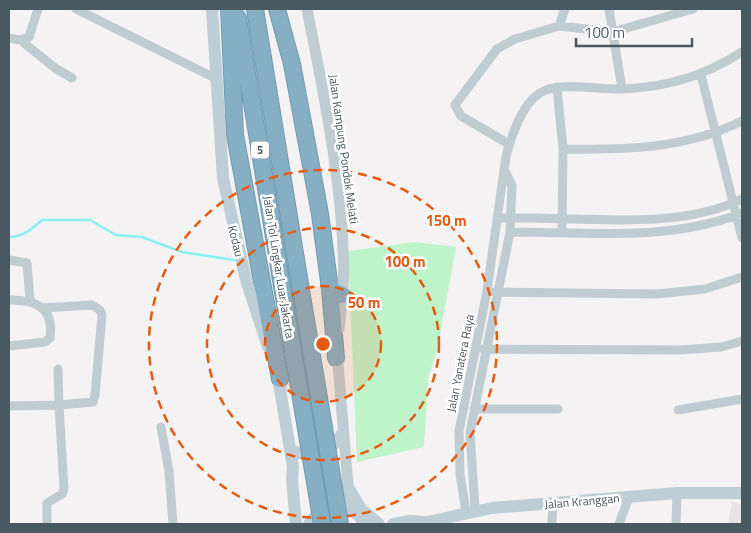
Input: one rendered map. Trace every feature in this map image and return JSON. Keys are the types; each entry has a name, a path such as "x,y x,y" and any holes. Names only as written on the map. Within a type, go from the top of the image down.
{"highway":[{"path":"229,9 235,135 280,379"},
{"name":"Jalan Tol Lingkar Luar Jakarta","path":"237,9 283,292 314,523"},
{"name":"Jalan Tol Lingkar Luar Jakarta","path":"255,9 340,524"},
{"path":"277,9 292,64 336,292 336,358"}],"main road":[{"name":"Kodau","path":"212,9 220,155 230,215 254,307 280,379 295,482 302,514 314,523"},
{"path":"290,450 306,454 322,452 336,443 342,434"},
{"path":"346,481 361,509 379,524"},
{"name":"Kodau","path":"295,482 296,524"},
{"name":"Jalan Kranggan","path":"393,524 421,523 470,511 553,503 677,493 742,493"},
{"path":"314,523 317,514 327,508 339,507 350,510 365,524"}],"street":[{"path":"24,41 29,37 38,9"},
{"path":"76,9 217,79"},
{"name":"Jalan Kampung Pondok Melati","path":"307,9 342,221 344,251 336,292"},
{"path":"560,26 565,9"},
{"path":"609,9 622,89"},
{"path":"509,144 461,116 455,105 496,49 515,39 560,26 613,32 693,9"},
{"path":"9,38 24,41 55,68 72,78"},
{"path":"562,232 563,149 557,87 622,89 669,84 702,75 742,52"},
{"path":"702,75 716,132 738,201 742,238"},
{"name":"Jalan Yanatera Raya","path":"470,511 459,462 459,431 487,292 509,144 531,100 545,90 557,87"},
{"path":"563,149 649,148 716,132 742,121"},
{"name":"Jalan Yanatera Raya","path":"470,511 470,432 510,232 512,185 504,169"},
{"path":"498,218 656,219 738,201"},
{"path":"510,232 621,234 657,232 691,227 739,214"},
{"path":"9,260 27,263 30,300"},
{"path":"487,292 658,294 705,289 742,277"},
{"path":"9,300 30,300 42,308 50,319 50,338 45,342 9,346"},
{"path":"9,406 92,402 95,395 102,315 100,310 92,305 42,308"},
{"path":"476,349 680,350 721,347 742,341"},
{"path":"336,358 350,510"},
{"path":"47,524 47,503 60,495 64,489 58,369"},
{"path":"678,410 742,399"},
{"path":"474,409 558,409"},
{"path":"161,427 169,471 173,524"},
{"path":"459,462 471,462"},
{"path":"676,524 677,493"},
{"path":"620,524 629,497"},
{"path":"552,524 553,503"}],"shaded area":[{"path":"732,502 742,504 742,524 728,524"}],"green space":[{"path":"415,242 456,247 437,351 428,378 424,447 357,462 348,251"}],"waterway":[{"path":"9,237 23,234 42,220 90,220 116,235 142,237 182,252 234,260"}]}
